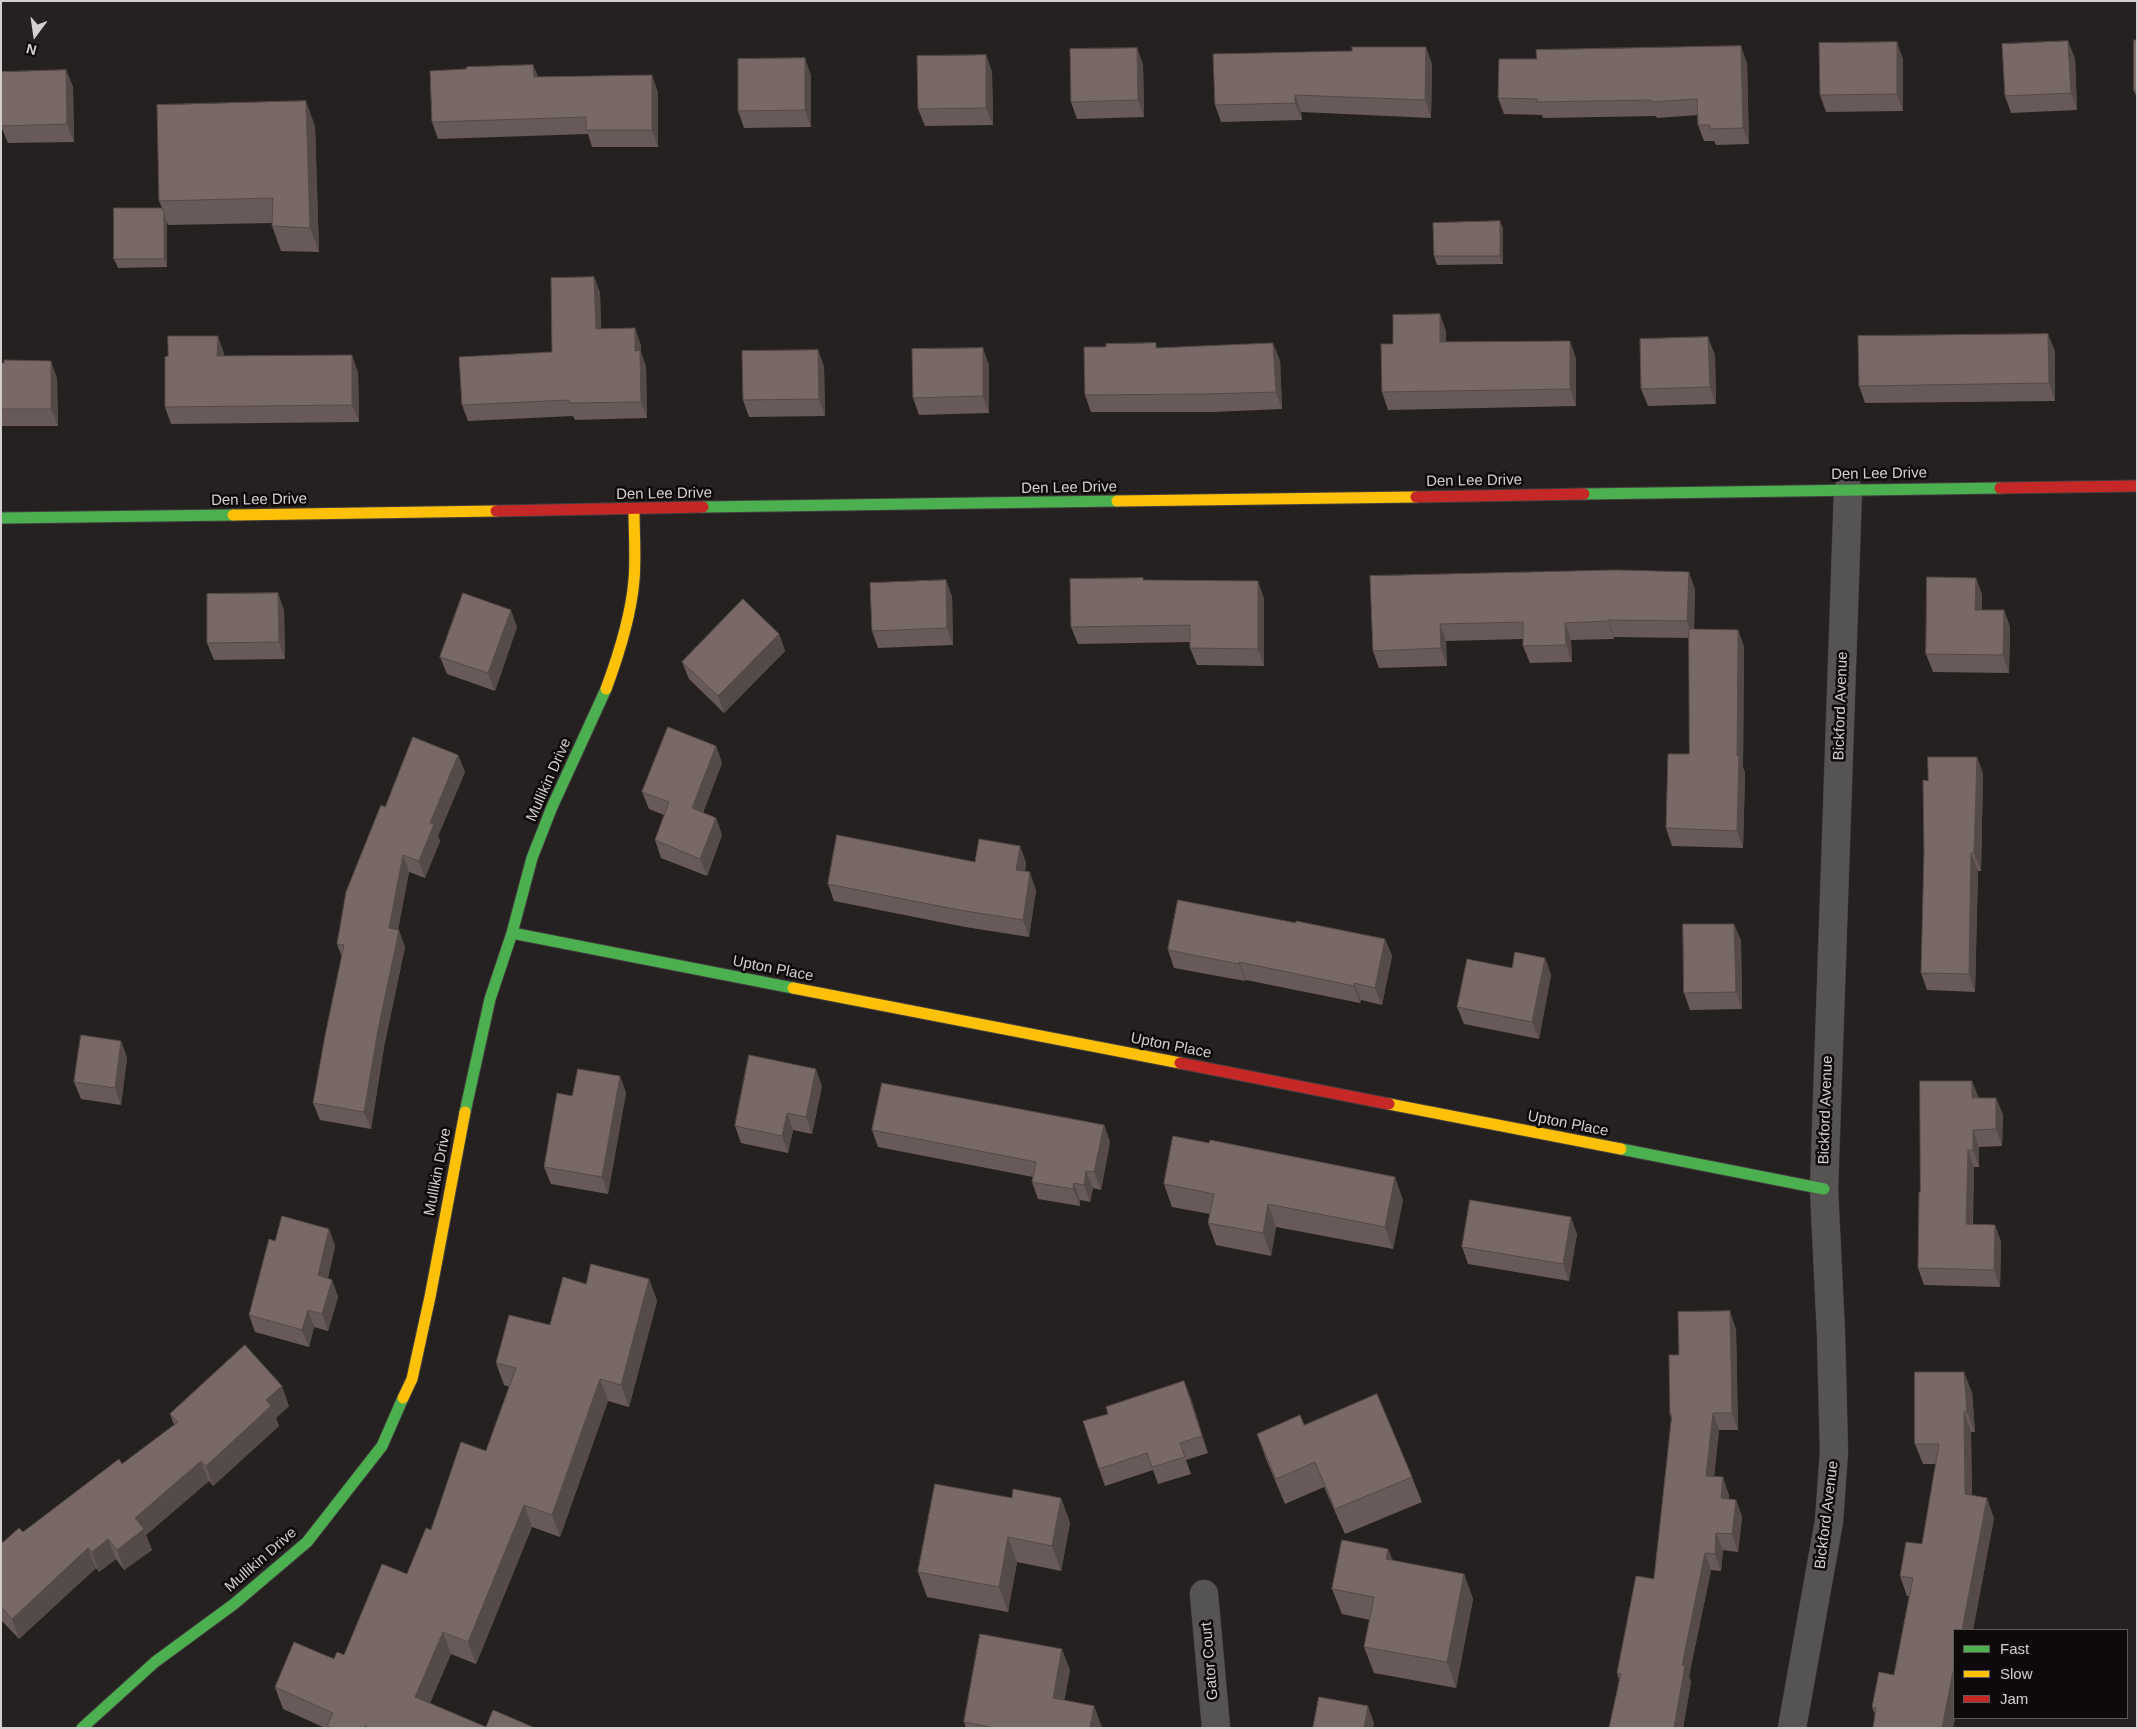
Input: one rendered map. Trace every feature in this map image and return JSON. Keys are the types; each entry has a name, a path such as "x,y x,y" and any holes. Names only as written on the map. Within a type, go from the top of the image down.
{"street":[{"name":"Den Lee Drive","path":"1,518 2137,486"},
{"name":"Bickford Avenue","path":"1792,1728 1829,1522 1834,1452 1832,1334 1824,1189 1848,490"},
{"name":"Mullikin Drive","path":"82,1728 155,1662 234,1604 307,1542 382,1446 412,1379 430,1297 472,1076 490,999 512,933 532,858 552,807 601,701 619,652 626,626 634,580 634,510"},
{"name":"Upton Place","path":"512,933 1824,1189"},
{"name":"Gator Court","path":"1204,1594 1216,1728"}],"building":[{"path":"2134,40 2137,40 2137,91 2134,91"},
{"path":"2068,41 2071,93 2005,96 2002,44"},
{"path":"1897,42 1897,94 1820,95 1819,43"},
{"path":"1741,46 1743,128 1710,129 1710,125 1698,125 1697,99 1651,102 1651,100 1537,102 1537,99 1498,98 1499,59 1537,59 1536,50"},
{"path":"1352,47 1426,47 1425,100 1295,95 1295,103 1215,105 1213,54 1352,51"},
{"path":"1137,48 1138,100 1071,102 1070,49"},
{"path":"986,55 986,108 918,109 917,56"},
{"path":"805,58 805,110 738,111 738,59"},
{"path":"533,65 534,77 652,75 652,130 586,130 586,117 432,122 430,71 466,69 467,67"},
{"path":"66,70 67,124 1,126 1,72"},
{"path":"306,101 310,228 272,226 273,198 159,201 157,105"},
{"path":"114,208 162,208 164,213 164,259 114,259"},
{"path":"1500,221 1500,256 1434,256 1433,223"},
{"path":"594,277 596,329 635,328 635,351 640,350 641,402 569,403 569,400 462,405 459,357 552,352 551,278"},
{"path":"1440,314 1440,342 1570,341 1570,389 1382,392 1381,344 1393,344 1393,315"},
{"path":"2048,334 2049,383 1859,386 1858,336"},
{"path":"168,336 218,336 217,356 352,355 352,405 165,407 165,357 168,356"},
{"path":"1708,337 1710,387 1641,389 1640,339"},
{"path":"1156,343 1156,348 1273,343 1276,392 1085,395 1084,347 1106,347 1106,344"},
{"path":"983,348 983,396 913,398 912,349"},
{"path":"818,350 819,399 743,400 742,351"},
{"path":"4,360 51,361 51,409 1,409 1,363 4,363"},
{"path":"1618,570 1689,572 1687,621 1608,620 1565,623 1566,645 1523,646 1523,622 1440,624 1441,648 1373,651 1370,576"},
{"path":"1927,577 1976,578 1975,610 2004,610 2003,655 1926,654"},
{"path":"1143,578 1143,580 1258,581 1258,649 1190,648 1190,625 1071,627 1070,579"},
{"path":"946,580 947,628 872,631 870,583"},
{"path":"278,593 279,642 207,643 207,594"},
{"path":"463,593 511,610 488,673 440,657"},
{"path":"743,599 779,634 718,696 682,662"},
{"path":"1689,629 1738,630 1737,756 1739,756 1737,831 1666,828 1668,754 1689,754"},
{"path":"668,727 716,746 692,808 716,818 700,859 655,840 669,802 642,792"},
{"path":"413,737 458,755 430,823 434,824 419,861 403,855 389,928 399,930 378,1030 364,1112 313,1103 344,945 337,944 346,892 381,805 385,807"},
{"path":"1928,757 1977,757 1974,853 1971,853 1969,974 1921,973 1924,853 1923,780 1928,781"},
{"path":"837,835 975,862 979,839 1020,846 1016,870 1030,872 1023,920 959,910 828,884"},
{"path":"1178,900 1385,939 1375,988 1354,983 1354,986 1239,962 1239,964 1168,950"},
{"path":"1683,924 1734,924 1736,992 1684,993"},
{"path":"1515,952 1545,958 1532,1022 1457,1007 1467,959 1512,968"},
{"path":"81,1035 121,1041 115,1088 74,1082"},
{"path":"749,1055 816,1069 806,1117 787,1113 782,1136 735,1126"},
{"path":"578,1069 620,1076 602,1177 544,1167 557,1093 572,1096"},
{"path":"1920,1081 1972,1081 1972,1098 1996,1098 1996,1129 1973,1130 1973,1150 1968,1150 1966,1224 1995,1225 1994,1270 1918,1268"},
{"path":"882,1083 1104,1125 1094,1172 1086,1171 1084,1185 1074,1183 1073,1189 1032,1182 1036,1162 872,1130"},
{"path":"1173,1136 1209,1143 1210,1140 1395,1177 1385,1227 1268,1204 1263,1233 1208,1223 1214,1194 1164,1184"},
{"path":"1470,1200 1571,1217 1563,1264 1462,1247"},
{"path":"282,1216 329,1229 318,1275 332,1280 322,1314 308,1310 302,1330 249,1315 269,1239 275,1241"},
{"path":"591,1264 649,1279 621,1385 600,1379 552,1515 524,1505 468,1642 443,1632 415,1697 486,1727 493,1710 535,1728 369,1728 365,1726 364,1728 332,1728 327,1726 333,1713 275,1687 294,1642 334,1659 337,1652 344,1655 382,1564 407,1574 426,1528 431,1530 461,1442 486,1451 516,1368 496,1363 509,1315 550,1325 563,1277 586,1284"},
{"path":"1730,1311 1732,1413 1713,1413 1706,1476 1723,1477 1721,1498 1736,1500 1732,1534 1716,1533 1715,1554 1705,1553 1682,1665 1685,1665 1674,1728 1609,1728 1621,1674 1617,1673 1636,1576 1654,1579 1672,1414 1670,1414 1669,1355 1679,1355 1678,1312"},
{"path":"245,1345 282,1386 266,1400 271,1406 206,1466 201,1461 135,1518 144,1529 117,1550 108,1539 92,1552 88,1548 12,1619 1,1607 1,1544 19,1528 23,1532 119,1459 122,1464 178,1422 170,1414"},
{"path":"1915,1372 1964,1372 1967,1412 1964,1412 1965,1494 1987,1498 1962,1629 1953,1629 1953,1672 1942,1728 1873,1728 1876,1708 1872,1707 1879,1672 1894,1675 1913,1578 1900,1576 1906,1542 1922,1544 1939,1444 1915,1444"},
{"path":"1184,1381 1202,1436 1180,1443 1185,1457 1152,1467 1147,1453 1099,1469 1083,1421 1108,1414 1106,1407"},
{"path":"1377,1394 1412,1477 1335,1509 1315,1462 1276,1479 1257,1434 1300,1415 1304,1425"},
{"path":"935,1484 1012,1498 1013,1489 1061,1498 1052,1546 1008,1537 999,1587 918,1572"},
{"path":"1342,1540 1388,1549 1386,1559 1464,1574 1447,1662 1364,1647 1374,1597 1332,1589"},
{"path":"980,1634 1062,1649 1053,1698 1094,1706 1090,1728 995,1728 964,1722"},
{"path":"1319,1697 1368,1706 1364,1728 1313,1728"}],"traffic: fast":[{"path":"1584,494 2000,488"},
{"path":"703,507 1117,501"},
{"path":"1,518 233,515"},
{"path":"465,1112 490,999 512,933 532,858 552,807 606,689"},
{"path":"512,933 793,988"},
{"path":"1621,1149 1824,1189"},
{"path":"82,1728 155,1662 234,1604 307,1542 382,1446 403,1398"}],"traffic: slow":[{"path":"1117,501 1416,497"},
{"path":"606,689 624,635 630,608 635,563 634,510"},
{"path":"233,515 496,511"},
{"path":"793,988 1180,1063"},
{"path":"1389,1104 1621,1149"},
{"path":"403,1398 412,1379 430,1297 465,1112"}],"traffic: jam":[{"path":"2000,488 2137,486"},
{"path":"1416,497 1584,494"},
{"path":"496,511 703,507"},
{"path":"1180,1063 1389,1104"}]}
